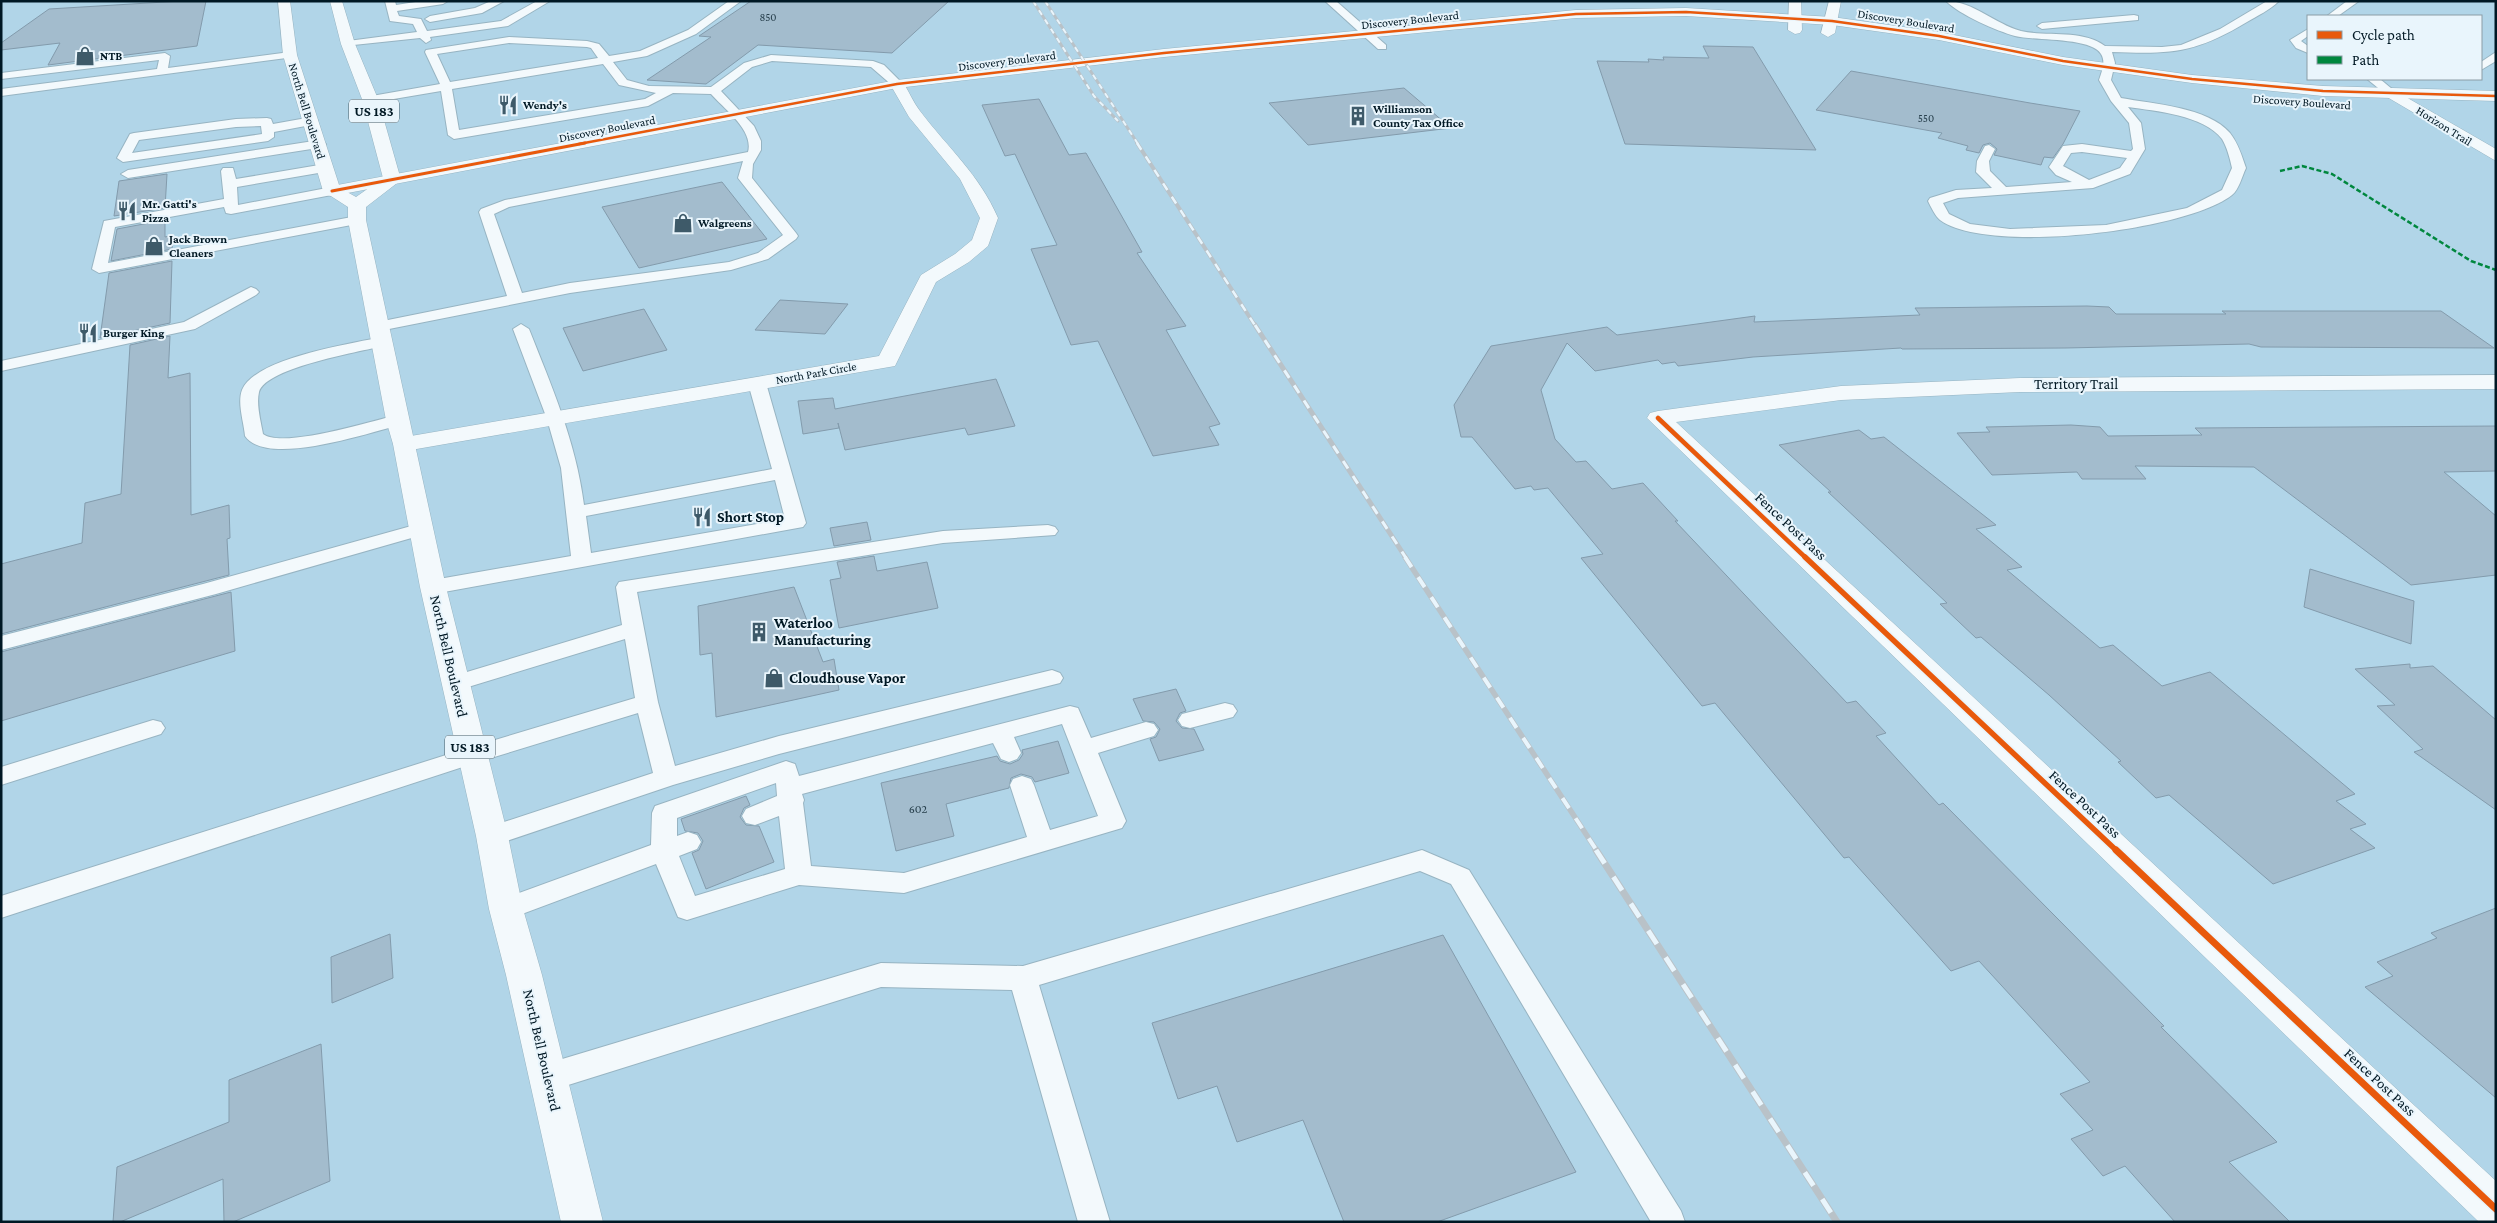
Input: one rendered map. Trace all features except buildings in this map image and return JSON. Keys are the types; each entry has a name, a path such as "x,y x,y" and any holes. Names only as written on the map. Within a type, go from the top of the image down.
{"street":[{"name":"North Bell Boulevard","path":"284,1 290,55 320,144 332,191"},
{"name":"US 183","path":"336,1 348,44 370,98 393,189"},
{"path":"1794,1 1795,24"},
{"path":"1830,27 1835,1"},
{"name":"Discovery Boulevard","path":"332,191 393,189 736,114 902,97 1084,62 1576,14 1686,12 1830,27 1950,51 2108,74 2230,96 2418,110 2448,110"},
{"name":"Discovery Boulevard","path":"1429,42 1521,32 1630,24 1795,24"},
{"name":"Discovery Boulevard","path":"1363,49 1387,46"},
{"name":"Discovery Boulevard","path":"2108,74 2392,94 2496,96"},
{"name":"Horizon Trail","path":"2392,94 2496,156"},
{"name":"North Park Circle","path":"401,432 556,419 887,361 928,279 962,258 981,242 989,218 982,199 955,160 902,97"},
{"path":"730,133 769,126"},
{"path":"332,191 357,212 393,189"},
{"name":"North Bell Boulevard","path":"357,212 380,334 433,587 492,836 506,909 549,1077 582,1222"},
{"name":"Territory Trail","path":"1658,418 1841,393 2010,385 2496,382"},
{"name":"Fence Post Pass","path":"1658,418 2496,1209"}],"lane":[{"path":"443,1 390,5 394,19 417,21 478,11 497,2 507,2"},
{"path":"370,98 642,54 684,35 736,1"},
{"path":"1330,1 1368,34 1387,46"},
{"path":"1951,1 2019,34 2079,40 2105,49 2171,50 2186,47 2235,26 2274,1"},
{"path":"2333,15 2354,1"},
{"path":"524,3 542,3"},
{"path":"348,44 504,24 542,3"},
{"path":"2007,29 2134,18"},
{"path":"417,21 446,85 454,135 648,102 672,89"},
{"path":"2307,33 2295,40 2300,46 2307,50"},
{"path":"430,52 509,40 595,46 623,83 633,87 714,91 748,65 771,58 873,64 880,67 902,97"},
{"path":"2105,49 2110,56 2108,74 2117,101 2135,123 2140,149 2125,171 2088,185 1956,194 1934,201 1944,217 1967,228 2010,233 2106,229 2191,211 2228,192 2239,168 2226,136 2213,123 2175,112 2117,101"},
{"path":"1,93 290,55"},
{"path":"2482,65 2496,55"},
{"path":"3,71 165,56 162,72"},
{"path":"2374,80 2392,94"},
{"path":"401,432 288,443 264,443 254,436 250,390 259,378 291,363 380,334 516,299 570,288 731,266 764,256 791,236 745,178 747,164 755,150 755,141 750,129 714,91"},
{"path":"268,129 312,121"},
{"path":"267,122 268,129 268,137 123,158 134,137 236,123 267,122"},
{"path":"128,174 320,144"},
{"path":"2088,185 2061,172 2056,167 2067,150 2082,148 2136,156"},
{"path":"1989,149 1983,162 1983,172 2004,192"},
{"path":"516,299 486,212 505,204 751,155"},
{"path":"227,159 231,210 332,191"},
{"path":"230,184 325,168"},
{"path":"230,202 109,224 99,269 161,257 357,212"},
{"path":"1,366 190,326 251,292"},
{"path":"521,329 556,419 570,468 582,561"},
{"path":"433,587 796,523 757,384"},
{"path":"576,512 782,472"},
{"path":"1,643 209,590 422,529"},
{"path":"666,778 647,702 626,587 943,538 1048,531"},
{"path":"455,683 634,630"},
{"path":"492,836 666,778 779,745 1052,678"},
{"path":"1,907 472,755 647,702"},
{"path":"1190,720 1225,711"},
{"path":"1070,714 1084,749 1113,821 904,883 799,875 687,909 676,847 664,813 1005,743 1070,714"},
{"path":"1,776 153,728"},
{"path":"1084,749 1146,730"},
{"path":"779,745 789,786 799,875"},
{"path":"1022,785 1041,842"},
{"path":"754,816 789,786"},
{"path":"506,909 676,847"},
{"path":"549,1077 881,975 1022,978 1422,860 1460,877 1669,1222"},
{"path":"1022,978 1094,1222"}],"railway":[{"path":"1033,1 1094,96 1118,121"},
{"path":"1045,1 1138,144"},
{"path":"1137,143 1256,327"},
{"path":"1255,325 1406,558"},
{"path":"1405,557 1597,851"},
{"path":"1596,850 1837,1222"}],"marked path":[{"path":"2280,171 2302,166 2332,174 2471,261 2496,270"}],"cycle path":[{"path":"332,191 897,84 1164,53 1576,14 1686,12 1832,21 1939,36 2063,61 2192,79 2323,91 2496,96"},
{"path":"1658,418 2496,1209"}],"place":[{"name":"NTB","path":"85,56"},
{"name":"Wendy's","path":"508,105"},
{"name":"Williamson County Tax Office","path":"1358,116"},
{"name":"Mr. Gatti's Pizza","path":"127,211"},
{"name":"Walgreens","path":"683,223"},
{"name":"Jack Brown Cleaners","path":"154,246"},
{"name":"Burger King","path":"88,333"},
{"name":"Short Stop","path":"702,517"},
{"name":"Waterloo Manufacturing","path":"759,632"},
{"name":"Cloudhouse Vapor","path":"774,678"}]}
